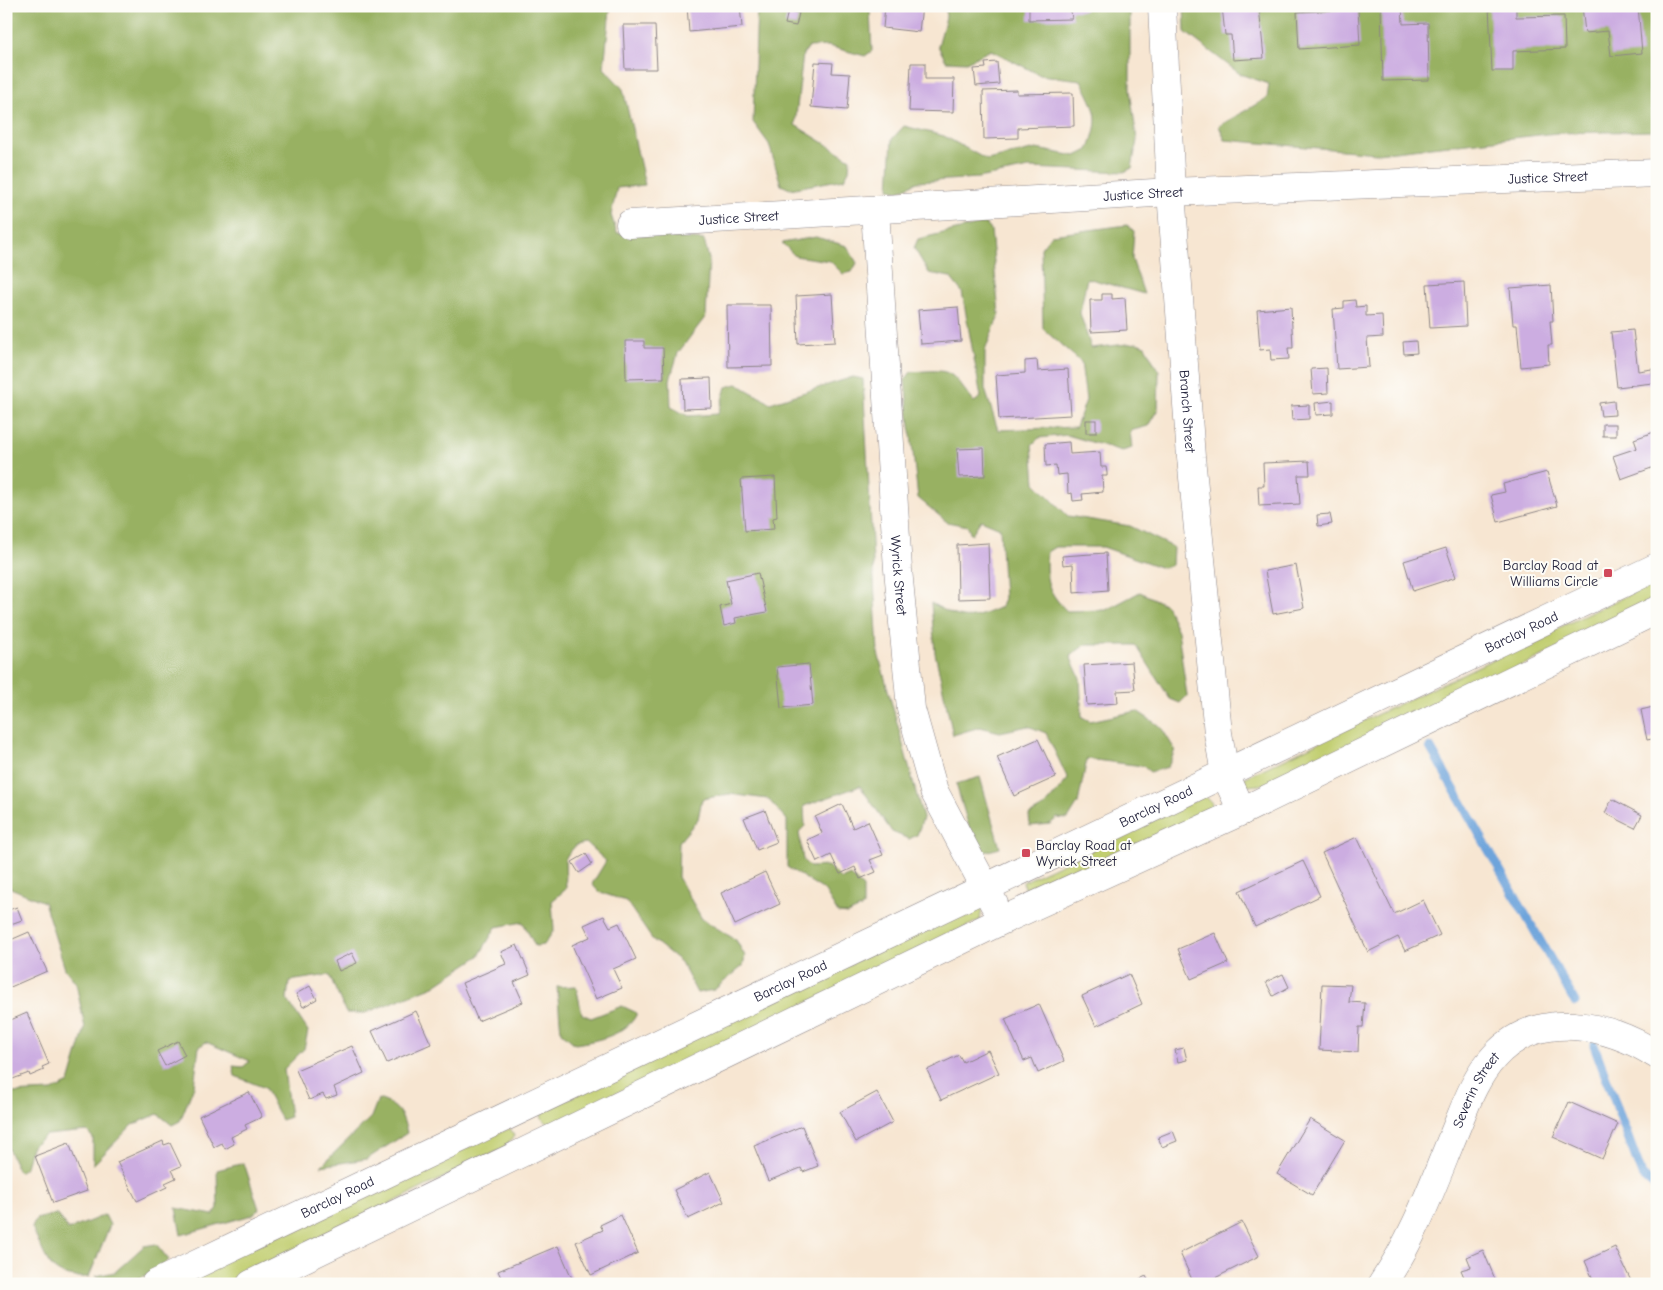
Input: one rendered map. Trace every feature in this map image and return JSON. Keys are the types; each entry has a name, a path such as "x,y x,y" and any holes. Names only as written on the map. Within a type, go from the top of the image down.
{"street":[{"name":"Branch Street","path":"1162,6 1171,192 1191,458 1218,733 1225,774 1242,811"},
{"name":"Justice Street","path":"630,224 1171,192 1657,173"},
{"name":"Wyrick Street","path":"875,210 898,569 911,709 934,791 1002,920"},
{"name":"Barclay Road","path":"156,1284 1657,567"},
{"path":"251,1284 1002,920 1242,811 1657,610"},
{"name":"Severin Street","path":"1382,1284 1406,1244 1422,1211 1472,1090 1485,1068 1506,1046 1539,1030 1572,1025 1596,1028 1624,1036 1657,1055"},
{"path":"520,1110 536,1146"}],"green space":[{"path":"6,6 614,6 610,10 604,68 623,89 645,185 617,188 611,215 617,233 704,240 709,259 706,316 678,353 670,380 671,407 688,416 718,414 726,387 737,384 770,403 853,377 863,379 878,653 923,818 917,835 909,839 892,832 860,786 804,806 805,826 799,832 803,860 810,867 828,866 841,879 850,875 863,887 863,907 847,914 838,913 824,890 787,867 787,820 768,799 729,794 702,799 698,819 679,842 678,877 702,919 736,940 745,956 743,966 714,990 697,993 681,962 652,939 626,901 599,892 592,884 606,861 586,843 576,845 565,858 566,889 552,901 554,930 544,945 535,946 523,922 496,927 479,956 434,986 365,1013 346,1013 329,975 289,981 287,999 308,1031 304,1049 284,1069 290,1117 281,1120 265,1088 235,1076 233,1066 243,1067 250,1061 206,1042 199,1047 194,1086 180,1121 172,1125 158,1114 132,1125 93,1165 93,1138 87,1131 46,1135 31,1147 26,1167 19,1172 6,1144 6,1096 10,1093 52,1091 69,1083 85,1028 76,983 65,969 44,902 6,886"},
{"path":"757,6 873,6 870,12 872,51 865,56 828,46 809,47 803,54 795,125 850,159 849,170 844,179 790,189 781,185 769,144 753,122"},
{"path":"945,6 1130,6 1130,90 1137,140 1132,168 1124,172 1029,168 978,178 917,182 899,191 889,189 892,139 904,126 944,136 987,160 1036,149 1076,156 1088,150 1092,139 1096,121 1095,114 1081,80 1040,75 991,50 966,62 946,61 938,46 946,17"},
{"path":"1184,6 1657,6 1657,129 1652,131 1557,133 1377,153 1225,140 1219,126 1267,98 1269,84 1240,74 1185,32"},
{"path":"985,223 991,230 999,315 985,350 985,389 998,430 1076,427 1086,400 1081,362 1043,329 1041,248 1051,235 1127,225 1134,231 1132,259 1144,294 1087,278 1080,313 1091,348 1137,343 1145,346 1159,372 1158,409 1148,426 1130,431 1132,448 1122,451 1067,435 1039,438 1032,445 1035,483 1068,516 1130,526 1173,547 1172,565 1163,568 1103,547 1055,547 1047,552 1046,570 1049,585 1055,598 1067,611 1106,610 1140,592 1166,605 1178,631 1187,696 1180,703 1170,699 1136,645 1085,645 1070,656 1080,678 1082,717 1090,721 1137,711 1161,727 1175,750 1168,767 1150,772 1143,766 1087,759 1078,803 1068,819 1057,818 1050,824 1030,826 1029,815 1045,806 1068,779 1046,733 1028,726 1000,732 980,727 953,735 935,653 931,603 951,613 966,617 980,615 1001,607 1004,598 1000,528 981,520 971,535 968,526 947,522 918,498 905,380 911,372 943,371 954,377 974,402 981,397 962,292 950,277 929,273 914,248 918,239"},
{"path":"816,237 847,246 857,263 852,272 843,274 830,261 795,256 782,243"},
{"path":"1657,581 1657,602 1270,784 1247,786 1244,778"},
{"path":"980,777 1000,848 977,854 956,784"},
{"path":"1205,796 1212,803 1209,812 1031,894 1024,888 1023,882"},
{"path":"978,903 982,908 980,920 550,1125 542,1119 541,1112"},
{"path":"576,986 582,1014 591,1018 622,1006 637,1013 633,1021 619,1032 610,1036 575,1044 561,1032 557,987"},
{"path":"378,1099 395,1107 404,1121 407,1133 367,1159 321,1166 371,1117"},
{"path":"510,1128 514,1136 504,1148 226,1284 173,1284"},
{"path":"244,1163 259,1209 252,1215 181,1235 176,1208 213,1215 218,1208 217,1170"},
{"path":"57,1214 68,1230 105,1215 110,1225 89,1277 65,1275 51,1266 46,1259 32,1228 36,1219"},
{"path":"156,1244 169,1260 151,1273 120,1284 114,1284 96,1276 115,1272 144,1246"}],"building":[{"path":"687,6 740,6 742,27 689,32"},
{"path":"885,6 922,6 919,32 883,28"},
{"path":"1029,6 1085,6 1085,11 1071,11 1072,19 1029,20"},
{"path":"1222,6 1259,6 1264,58 1233,60 1231,35 1225,35"},
{"path":"1338,6 1344,6 1344,9 1358,8 1360,45 1299,49 1297,12 1338,10"},
{"path":"1381,6 1402,6 1403,24 1428,23 1429,80 1383,81"},
{"path":"1489,6 1516,6 1516,17 1564,16 1565,49 1513,51 1513,71 1492,71"},
{"path":"1582,6 1638,6 1642,53 1611,56 1608,31 1585,33"},
{"path":"788,11 799,13 796,26 785,24"},
{"path":"623,25 655,25 657,69 625,69"},
{"path":"815,62 833,63 832,73 850,74 847,110 811,107"},
{"path":"997,62 999,84 976,86 974,69 986,68 985,63"},
{"path":"911,63 925,63 925,79 954,79 953,112 909,111"},
{"path":"1017,90 1017,94 1073,93 1074,126 1018,128 1018,138 984,139 983,91"},
{"path":"1464,282 1466,326 1430,328 1427,284"},
{"path":"1551,285 1553,321 1550,321 1552,345 1548,345 1549,364 1521,367 1517,325 1513,325 1510,288"},
{"path":"832,294 835,342 798,344 796,296"},
{"path":"1102,294 1112,294 1112,299 1125,298 1127,330 1091,332 1090,300 1102,300"},
{"path":"1355,300 1356,307 1366,306 1366,316 1382,315 1383,337 1367,338 1369,367 1337,369 1333,309 1344,308 1344,301"},
{"path":"727,305 771,305 772,366 728,367"},
{"path":"958,307 961,341 921,344 918,310"},
{"path":"1291,307 1293,348 1288,348 1289,359 1271,360 1270,349 1260,350 1257,310"},
{"path":"1633,330 1638,371 1652,369 1653,383 1617,387 1611,332"},
{"path":"625,341 644,341 644,348 663,348 664,378 626,379"},
{"path":"1416,341 1417,353 1404,354 1403,342"},
{"path":"1037,360 1038,371 1068,369 1071,415 999,419 996,375 1025,373 1025,361"},
{"path":"1327,368 1328,393 1313,394 1311,369"},
{"path":"711,378 712,408 683,409 682,379"},
{"path":"1333,401 1333,414 1316,415 1315,403"},
{"path":"1614,401 1615,415 1601,416 1599,403"},
{"path":"1309,405 1309,419 1292,420 1291,406"},
{"path":"1086,420 1096,420 1096,433 1086,433"},
{"path":"1603,424 1616,424 1616,436 1603,436"},
{"path":"1657,431 1657,466 1621,479 1613,456 1637,448 1634,439"},
{"path":"1069,442 1070,454 1100,452 1101,467 1106,467 1107,473 1107,476 1102,476 1103,492 1082,494 1083,500 1073,501 1072,493 1068,494 1067,474 1057,475 1056,465 1046,466 1045,444"},
{"path":"984,448 985,476 959,477 957,449"},
{"path":"1309,461 1310,475 1298,475 1300,504 1259,506 1258,486 1264,486 1263,463"},
{"path":"1547,472 1557,506 1498,522 1491,495 1505,492 1503,484"},
{"path":"775,477 777,517 773,518 774,529 745,531 741,479"},
{"path":"1330,514 1332,524 1318,526 1317,515"},
{"path":"988,543 990,598 958,599 957,545"},
{"path":"1446,548 1456,577 1413,591 1404,561"},
{"path":"1106,553 1108,590 1074,593 1073,564 1063,565 1062,556"},
{"path":"1296,565 1304,608 1273,614 1265,571"},
{"path":"758,573 767,612 735,618 736,623 724,626 720,607 731,604 726,580"},
{"path":"1132,662 1135,690 1117,691 1118,703 1087,705 1084,665"},
{"path":"809,664 813,705 781,708 777,667"},
{"path":"1657,706 1657,738 1647,740 1641,710"},
{"path":"1038,739 1056,777 1014,796 997,757"},
{"path":"1612,799 1642,815 1635,828 1605,813"},
{"path":"842,804 853,828 868,821 883,855 870,860 876,872 860,879 855,867 840,874 831,855 817,862 807,840 822,833 815,817"},
{"path":"765,810 777,842 757,850 744,818"},
{"path":"1357,837 1394,914 1423,900 1440,935 1405,951 1398,937 1368,952 1322,853"},
{"path":"586,854 592,864 579,873 572,862"},
{"path":"1303,861 1320,896 1255,927 1239,891"},
{"path":"765,872 780,904 735,925 721,893"},
{"path":"17,907 22,920 8,925 6,911"},
{"path":"604,916 610,927 619,923 636,959 613,969 622,988 596,999 572,945 590,937 584,925"},
{"path":"29,932 47,971 6,989 6,942"},
{"path":"1215,933 1228,963 1191,979 1178,949"},
{"path":"517,945 530,975 514,982 523,1002 478,1021 462,983 506,964 501,952"},
{"path":"352,953 357,963 339,971 335,961"},
{"path":"1129,974 1142,1004 1096,1026 1082,996"},
{"path":"1283,974 1289,987 1273,996 1266,982"},
{"path":"1322,984 1351,985 1349,1002 1365,1003 1363,1027 1359,1027 1358,1052 1319,1050"},
{"path":"310,986 317,999 303,1007 296,994"},
{"path":"1039,1004 1064,1061 1038,1073 1032,1058 1024,1061 1005,1019"},
{"path":"416,1011 431,1044 387,1063 372,1031"},
{"path":"27,1013 49,1064 42,1067 44,1070 30,1076 29,1073 10,1080 6,1070 6,1022"},
{"path":"178,1041 185,1055 165,1066 157,1051"},
{"path":"352,1046 364,1073 334,1087 337,1095 326,1099 323,1094 309,1100 296,1070"},
{"path":"1184,1048 1187,1060 1178,1062 1175,1050"},
{"path":"988,1050 999,1073 941,1100 927,1070 959,1055 963,1062"},
{"path":"249,1092 262,1117 245,1125 247,1129 231,1137 234,1144 225,1149 222,1143 214,1147 199,1116"},
{"path":"877,1092 893,1122 856,1142 840,1112"},
{"path":"1569,1102 1618,1124 1602,1159 1553,1137"},
{"path":"1310,1119 1345,1140 1312,1195 1277,1174"},
{"path":"802,1126 818,1166 803,1172 801,1168 768,1181 754,1146"},
{"path":"1173,1131 1177,1141 1162,1147 1158,1137"},
{"path":"163,1141 164,1145 170,1143 181,1166 172,1170 176,1178 165,1183 167,1187 137,1201 117,1162"},
{"path":"69,1143 87,1191 53,1203 35,1156"},
{"path":"710,1172 724,1202 688,1219 674,1190"},
{"path":"621,1215 638,1253 591,1275 576,1242 603,1230 600,1225"},
{"path":"1242,1222 1259,1256 1203,1284 1194,1284 1180,1253"},
{"path":"558,1246 574,1283 504,1284 498,1271"},
{"path":"1615,1247 1631,1281 1628,1284 1595,1284 1585,1261"},
{"path":"1483,1250 1497,1284 1467,1284 1461,1270 1471,1267 1467,1257"},
{"path":"1146,1276 1150,1284 1130,1284"}],"waterway":[{"path":"1430,747 1575,1002"},
{"path":"1594,1045 1642,1175 1657,1188"}],"place":[{"name":"Barclay Road at Williams Circle","path":"1608,573"},
{"name":"Barclay Road at Wyrick Street","path":"1026,853"}]}
